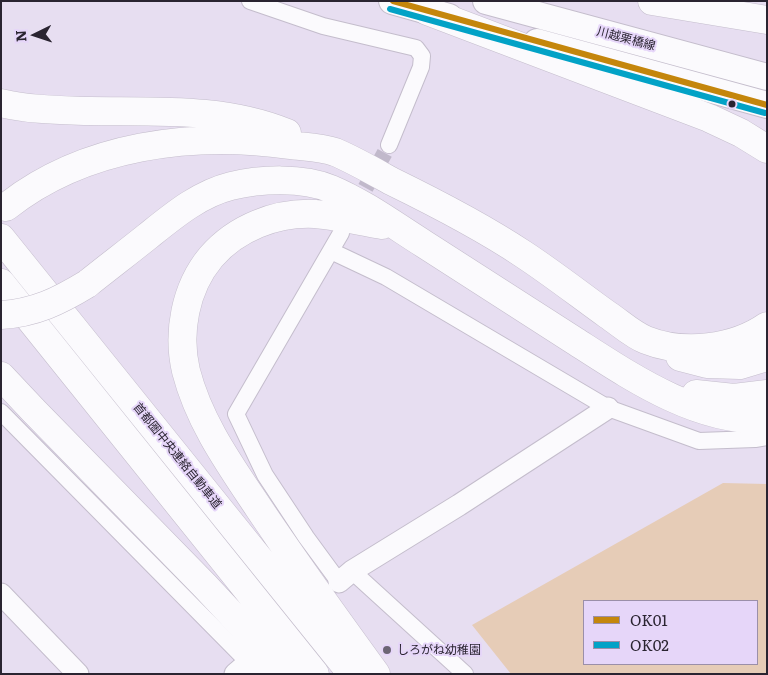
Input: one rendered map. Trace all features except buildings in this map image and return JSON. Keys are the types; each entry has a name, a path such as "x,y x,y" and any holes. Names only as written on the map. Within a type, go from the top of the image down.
{"highway":[{"path":"652,1 767,20"},
{"path":"426,11 709,118 741,133 767,149"},
{"path":"1,102 39,109 183,112 217,115 281,130 334,152 464,218 523,254 646,340 675,356 707,364 740,365 767,357"},
{"path":"6,207 25,192 77,166 109,155 139,148 205,140 240,140 334,152"},
{"path":"1,315 26,312 48,305 87,284 181,210 229,186 280,180 306,183 330,188 372,211 606,361 682,402 715,414 749,420 767,419"},
{"path":"376,674 295,561 212,436 196,404 186,370 182,338 184,314 192,286 206,263 221,246 240,232 262,222 287,216 313,214 400,229"},
{"name":"首都圏中央連絡自動車道","path":"1,238 352,674"},
{"path":"1,284 315,674"},
{"path":"646,340 678,348 702,348 733,342 767,326"},
{"path":"1,376 288,674"},
{"path":"642,381 698,395 734,398 767,394"}],"main road":[{"name":"川越栗橋線","path":"392,1 767,105"},
{"name":"川越栗橋線","path":"486,1 767,77"}],"street":[{"path":"250,1 323,26 416,48 422,56 421,67 389,145"},
{"path":"340,233 236,414 265,475 306,537 346,576 465,674"},
{"path":"331,251 386,277 608,408 700,441 767,437"},
{"path":"346,576 608,408"},
{"path":"1,412 248,670"},
{"path":"1,594 78,674"}],"shaded area":[{"path":"723,483 767,484 767,674 511,674 472,625"}],"tunnel":[{"path":"354,209 389,145"}],"transit line":[{"name":"OK01","path":"393,1 767,105"},
{"name":"OK02","path":"390,9 765,113"}],"place":[{"name":"しろがね幼稚園","path":"387,650"}]}
